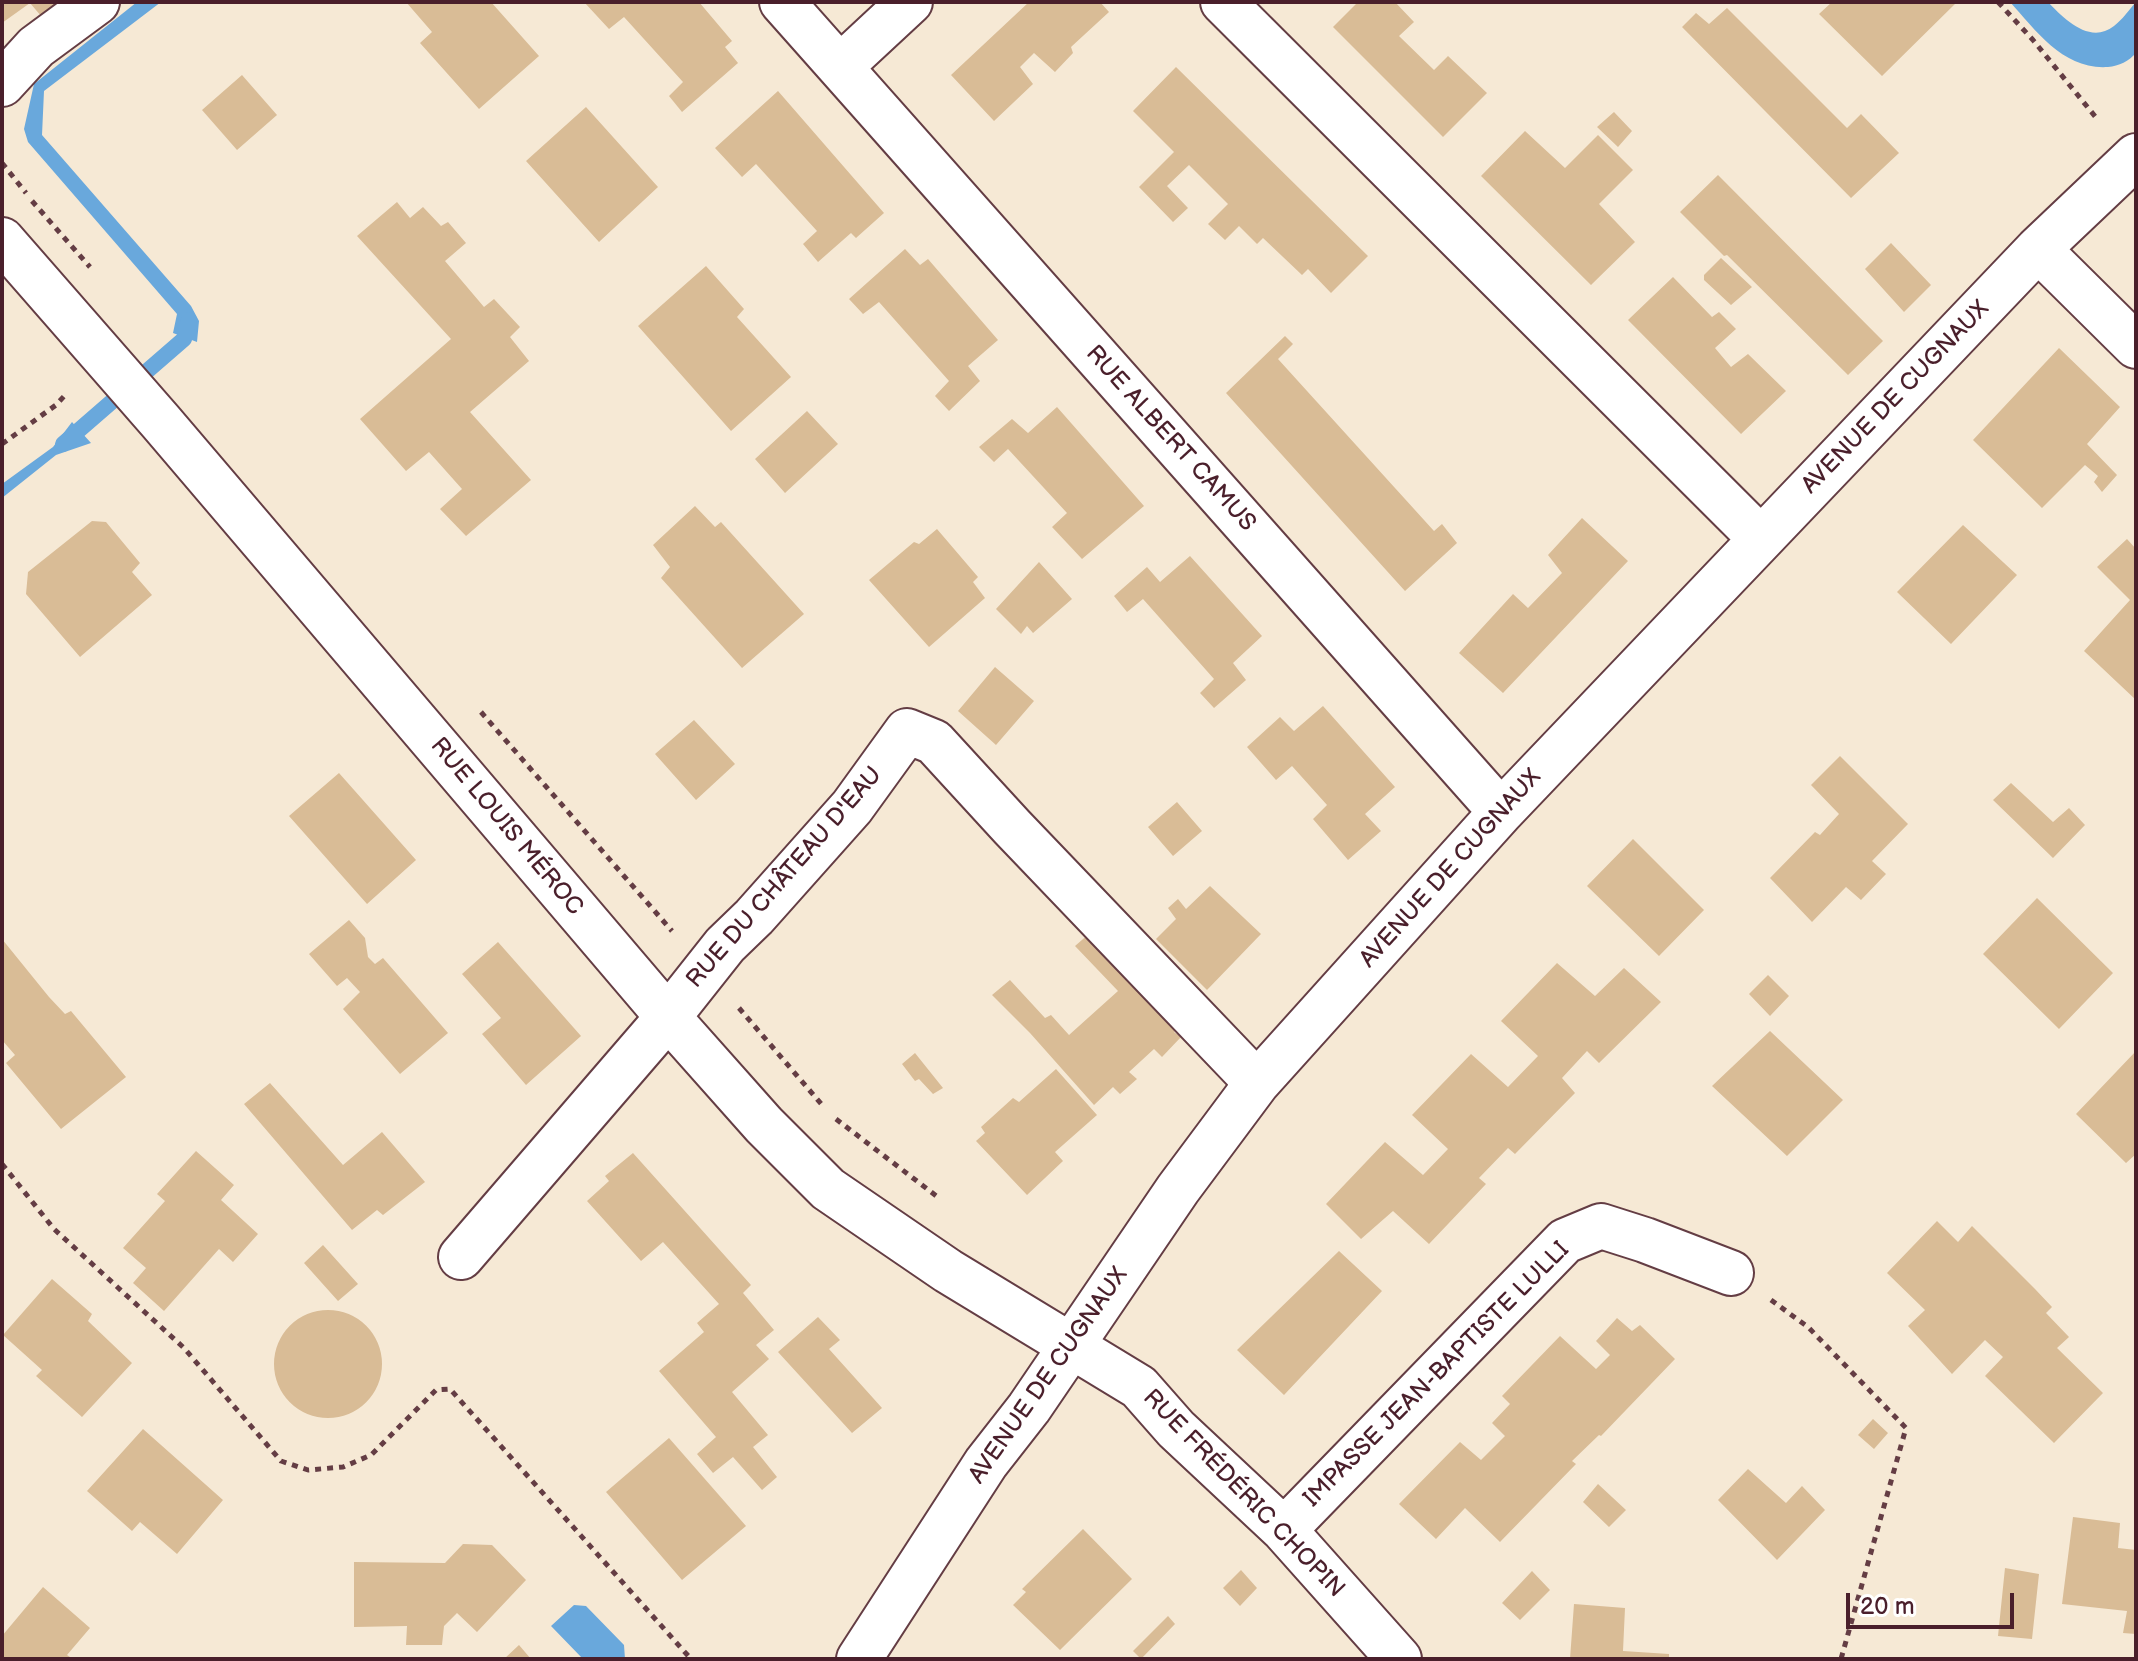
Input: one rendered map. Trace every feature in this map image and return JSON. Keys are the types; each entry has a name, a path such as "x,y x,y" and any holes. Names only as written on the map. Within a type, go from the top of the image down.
{"street":[{"path":"2,84 36,47 97,2"},
{"name":"RUE ALBERT CAMUS","path":"782,2 1501,812"},
{"path":"840,67 910,2"},
{"path":"1223,2 1761,539"},
{"name":"AVENUE DE CUGNAUX","path":"859,1659 986,1463 1029,1408 1178,1189 1257,1083 1501,812 2038,249 2134,158"},
{"name":"RUE LOUIS MÉROC","path":"2,240 91,372 161,422 668,1017 764,1125 828,1189 948,1271 1072,1345"},
{"path":"2038,249 2136,346"},
{"name":"RUE DU CHÂTEAU D'EAU","path":"461,1257 706,969 852,807 907,731 934,742 1257,1083"},
{"name":"IMPASSE JEAN-BAPTISTE LULLI","path":"1284,1530 1565,1241 1601,1226 1731,1273"},
{"name":"RUE FRÉDÉRIC CHOPIN","path":"1072,1345 1139,1387 1176,1429 1284,1530 1399,1659"}],"path":[{"path":"1998,2 2134,158"},
{"path":"32,201 90,267"},
{"path":"2,444 56,405 91,372"},
{"path":"471,701 832,1117 949,1206"},
{"path":"2,1164 54,1229 184,1348 281,1461 308,1470 343,1467 371,1455 436,1390 450,1389 691,1659"},
{"path":"1731,1273 1808,1327 1906,1428 1841,1659"}],"water":[{"path":"137,2 161,2 44,91 42,135 191,306 199,321 197,342 173,333 177,314 28,142 24,129 34,84"},
{"path":"2010,2 2048,2 2078,28 2096,33 2114,26 2136,2 2136,53 2127,61 2112,66 2078,62 2053,47"},
{"path":"72,422 91,443 56,455 2,498 2,484 53,447"},
{"path":"574,1605 586,1606 624,1645 625,1659 583,1659 551,1626"}],"building":[{"path":"2,2 73,2 47,23 30,3 2,23"},
{"path":"406,2 491,2 539,56 479,109 420,43 432,32"},
{"path":"584,2 699,2 732,41 725,47 738,63 682,112 669,96 683,82 624,17 609,29"},
{"path":"1029,2 1100,2 1109,12 1071,47 1073,53 1055,72 1034,53 1020,67 1033,84 994,121 951,75"},
{"path":"1358,2 1395,2 1414,22 1399,36 1434,70 1448,56 1487,93 1443,137 1333,27"},
{"path":"1832,2 1957,2 1882,76 1819,14"},
{"path":"1727,8 1847,128 1861,114 1899,153 1851,198 1682,27 1696,13 1709,24"},
{"path":"1176,67 1368,256 1331,293 1308,269 1302,275 1263,238 1257,244 1239,226 1225,240 1208,224 1228,204 1189,165 1167,186 1188,208 1173,222 1139,187 1174,152 1133,111"},
{"path":"242,75 277,115 237,150 202,110"},
{"path":"778,91 884,213 856,238 851,233 818,262 803,244 817,231 756,164 742,177 715,148"},
{"path":"586,107 658,187 599,242 526,161"},
{"path":"1614,112 1632,131 1618,147 1597,127"},
{"path":"1525,131 1565,168 1598,135 1633,170 1599,204 1635,242 1591,285 1481,176"},
{"path":"1718,175 1883,341 1848,375 1680,212"},
{"path":"397,202 410,218 423,207 441,226 448,222 466,243 445,261 484,307 494,299 520,327 510,337 529,361 470,412 531,480 466,536 440,509 462,489 429,452 406,471 360,419 451,339 357,236"},
{"path":"1891,243 1931,285 1904,312 1865,269"},
{"path":"905,249 920,265 928,259 998,340 968,366 980,381 949,411 935,396 949,381 879,302 863,314 849,299"},
{"path":"1721,258 1752,287 1731,305 1704,280 1704,275"},
{"path":"706,266 744,309 737,317 791,377 731,431 638,326"},
{"path":"1673,277 1712,317 1719,312 1736,329 1715,348 1731,367 1748,354 1786,391 1741,434 1628,320"},
{"path":"1285,336 1293,344 1278,359 1434,531 1442,524 1457,543 1405,591 1226,393"},
{"path":"2059,348 2120,407 2087,444 2117,475 2102,492 2094,482 2098,476 2085,465 2042,508 1973,440"},
{"path":"1057,407 1144,506 1082,559 1052,527 1067,513 1008,449 994,462 979,447 1012,419 1028,433"},
{"path":"807,411 838,444 785,493 755,459"},
{"path":"695,506 715,527 721,522 804,614 742,668 661,578 670,567 653,545"},
{"path":"1582,518 1628,561 1503,693 1459,653 1513,594 1528,608 1562,573 1548,555"},
{"path":"92,521 106,522 140,563 132,572 152,595 80,657 26,594 28,572"},
{"path":"1963,525 2017,575 1951,644 1897,592"},
{"path":"937,529 978,577 973,582 985,598 929,647 869,580 914,542 919,544"},
{"path":"2127,539 2136,549 2136,700 2084,651 2130,600 2097,567"},
{"path":"1190,556 1262,636 1233,663 1246,680 1214,708 1200,693 1214,679 1143,599 1127,612 1114,596 1147,567 1160,582"},
{"path":"1039,562 1072,599 1033,633 1027,626 1021,634 996,609"},
{"path":"995,667 1034,701 996,745 958,711"},
{"path":"1323,706 1395,787 1365,814 1381,831 1348,860 1313,819 1327,805 1292,766 1276,780 1247,747 1280,717 1294,731"},
{"path":"694,720 735,764 696,800 655,754"},
{"path":"1840,756 1908,824 1872,861 1886,874 1861,900 1846,887 1812,922 1770,878 1815,832 1820,835 1839,814 1811,785"},
{"path":"339,773 416,860 367,904 289,816"},
{"path":"2011,783 2053,822 2069,808 2085,825 2053,858 1993,800"},
{"path":"1177,802 1202,831 1173,856 1148,827"},
{"path":"1633,839 1704,910 1659,956 1587,886"},
{"path":"1210,886 1261,934 1207,990 1156,939 1176,919 1168,908 1178,899 1186,909"},
{"path":"2037,898 2113,973 2059,1029 1983,954"},
{"path":"349,920 365,938 368,957 375,964 383,958 448,1033 400,1074 343,1009 360,992 347,978 337,986 309,954"},
{"path":"1090,933 1181,1037 1162,1057 1154,1049 1129,1072 1137,1079 1120,1094 1113,1087 1094,1105 992,995 1010,980 1045,1018 1051,1015 1069,1035 1118,991 1075,946"},
{"path":"2,939 49,997 65,1014 71,1011 126,1077 61,1129 6,1063 15,1055 2,1040"},
{"path":"498,942 581,1036 526,1085 482,1034 501,1018 462,974"},
{"path":"1557,963 1595,996 1624,968 1661,1002 1599,1063 1587,1051 1562,1078 1575,1093 1515,1154 1508,1148 1479,1178 1486,1184 1429,1244 1393,1211 1361,1239 1326,1204 1385,1142 1423,1175 1448,1149 1412,1115 1471,1054 1508,1087 1538,1056 1501,1021"},
{"path":"1768,975 1789,996 1770,1016 1749,994"},
{"path":"1770,1031 1843,1100 1787,1156 1712,1086"},
{"path":"2136,1051 2136,1154 2126,1163 2076,1114"},
{"path":"915,1053 943,1088 933,1094 919,1079 915,1081 902,1064"},
{"path":"1056,1069 1097,1115 1055,1152 1063,1161 1027,1195 976,1141 985,1133 981,1127 1013,1098 1019,1102"},
{"path":"270,1083 343,1165 382,1132 425,1182 383,1215 377,1210 352,1230 244,1104"},
{"path":"196,1151 234,1185 221,1200 258,1234 233,1262 219,1249 164,1311 133,1283 146,1268 123,1248 165,1201 157,1194"},
{"path":"633,1153 751,1285 743,1293 774,1330 756,1345 769,1359 732,1392 768,1435 753,1447 777,1477 762,1490 733,1457 713,1473 697,1454 716,1437 659,1371 704,1332 697,1323 719,1304 663,1242 641,1261 587,1201 609,1181 605,1176"},
{"path":"1937,1221 1958,1242 1972,1226 2035,1289 2052,1307 2046,1313 2069,1337 2057,1348 2103,1393 2054,1443 1985,1376 2003,1357 1985,1340 1952,1374 1908,1326 1925,1310 1887,1273"},
{"path":"323,1245 358,1284 338,1301 304,1263"},
{"path":"1339,1251 1382,1291 1284,1395 1237,1350"},
{"path":"52,1279 92,1314 88,1321 132,1363 82,1417 36,1376 42,1370 3,1335"},
{"path":"328,1310 349,1314 366,1326 378,1343 382,1364 378,1385 366,1402 349,1414 328,1418 307,1414 290,1402 278,1385 274,1364 278,1343 290,1326 307,1314"},
{"path":"818,1317 840,1340 829,1349 882,1408 852,1433 778,1352"},
{"path":"1617,1318 1632,1331 1640,1325 1675,1359 1601,1436 1572,1461 1576,1464 1500,1542 1465,1508 1436,1539 1399,1504 1460,1442 1481,1460 1505,1436 1492,1423 1510,1404 1502,1396 1560,1336 1596,1369 1610,1355 1596,1341"},
{"path":"1873,1419 1888,1433 1874,1449 1858,1435"},
{"path":"143,1429 223,1500 177,1554 140,1522 132,1531 87,1491"},
{"path":"669,1438 746,1526 682,1580 606,1492"},
{"path":"1748,1469 1786,1503 1802,1486 1825,1510 1777,1560 1718,1500"},
{"path":"1598,1484 1626,1510 1609,1527 1583,1502"},
{"path":"2073,1517 2120,1523 2118,1548 2136,1550 2136,1634 2123,1633 2127,1611 2062,1604"},
{"path":"1083,1529 1132,1579 1060,1650 1013,1605 1026,1592 1022,1589"},
{"path":"463,1544 492,1545 526,1580 477,1632 457,1613 444,1626 442,1645 406,1645 407,1626 354,1627 354,1562 445,1563"},
{"path":"2005,1568 2039,1574 2032,1639 1998,1636"},
{"path":"1241,1570 1257,1588 1240,1606 1223,1588"},
{"path":"1532,1571 1550,1590 1520,1620 1502,1603"},
{"path":"43,1587 90,1628 67,1655 73,1659 2,1659 2,1636"},
{"path":"1574,1604 1625,1608 1623,1651 1669,1654 1669,1659 1570,1659"},
{"path":"1168,1616 1175,1624 1141,1659 1133,1651"},
{"path":"519,1645 531,1659 504,1659"}],"waterway":[{"path":"63,444 184,339 189,320"}]}
